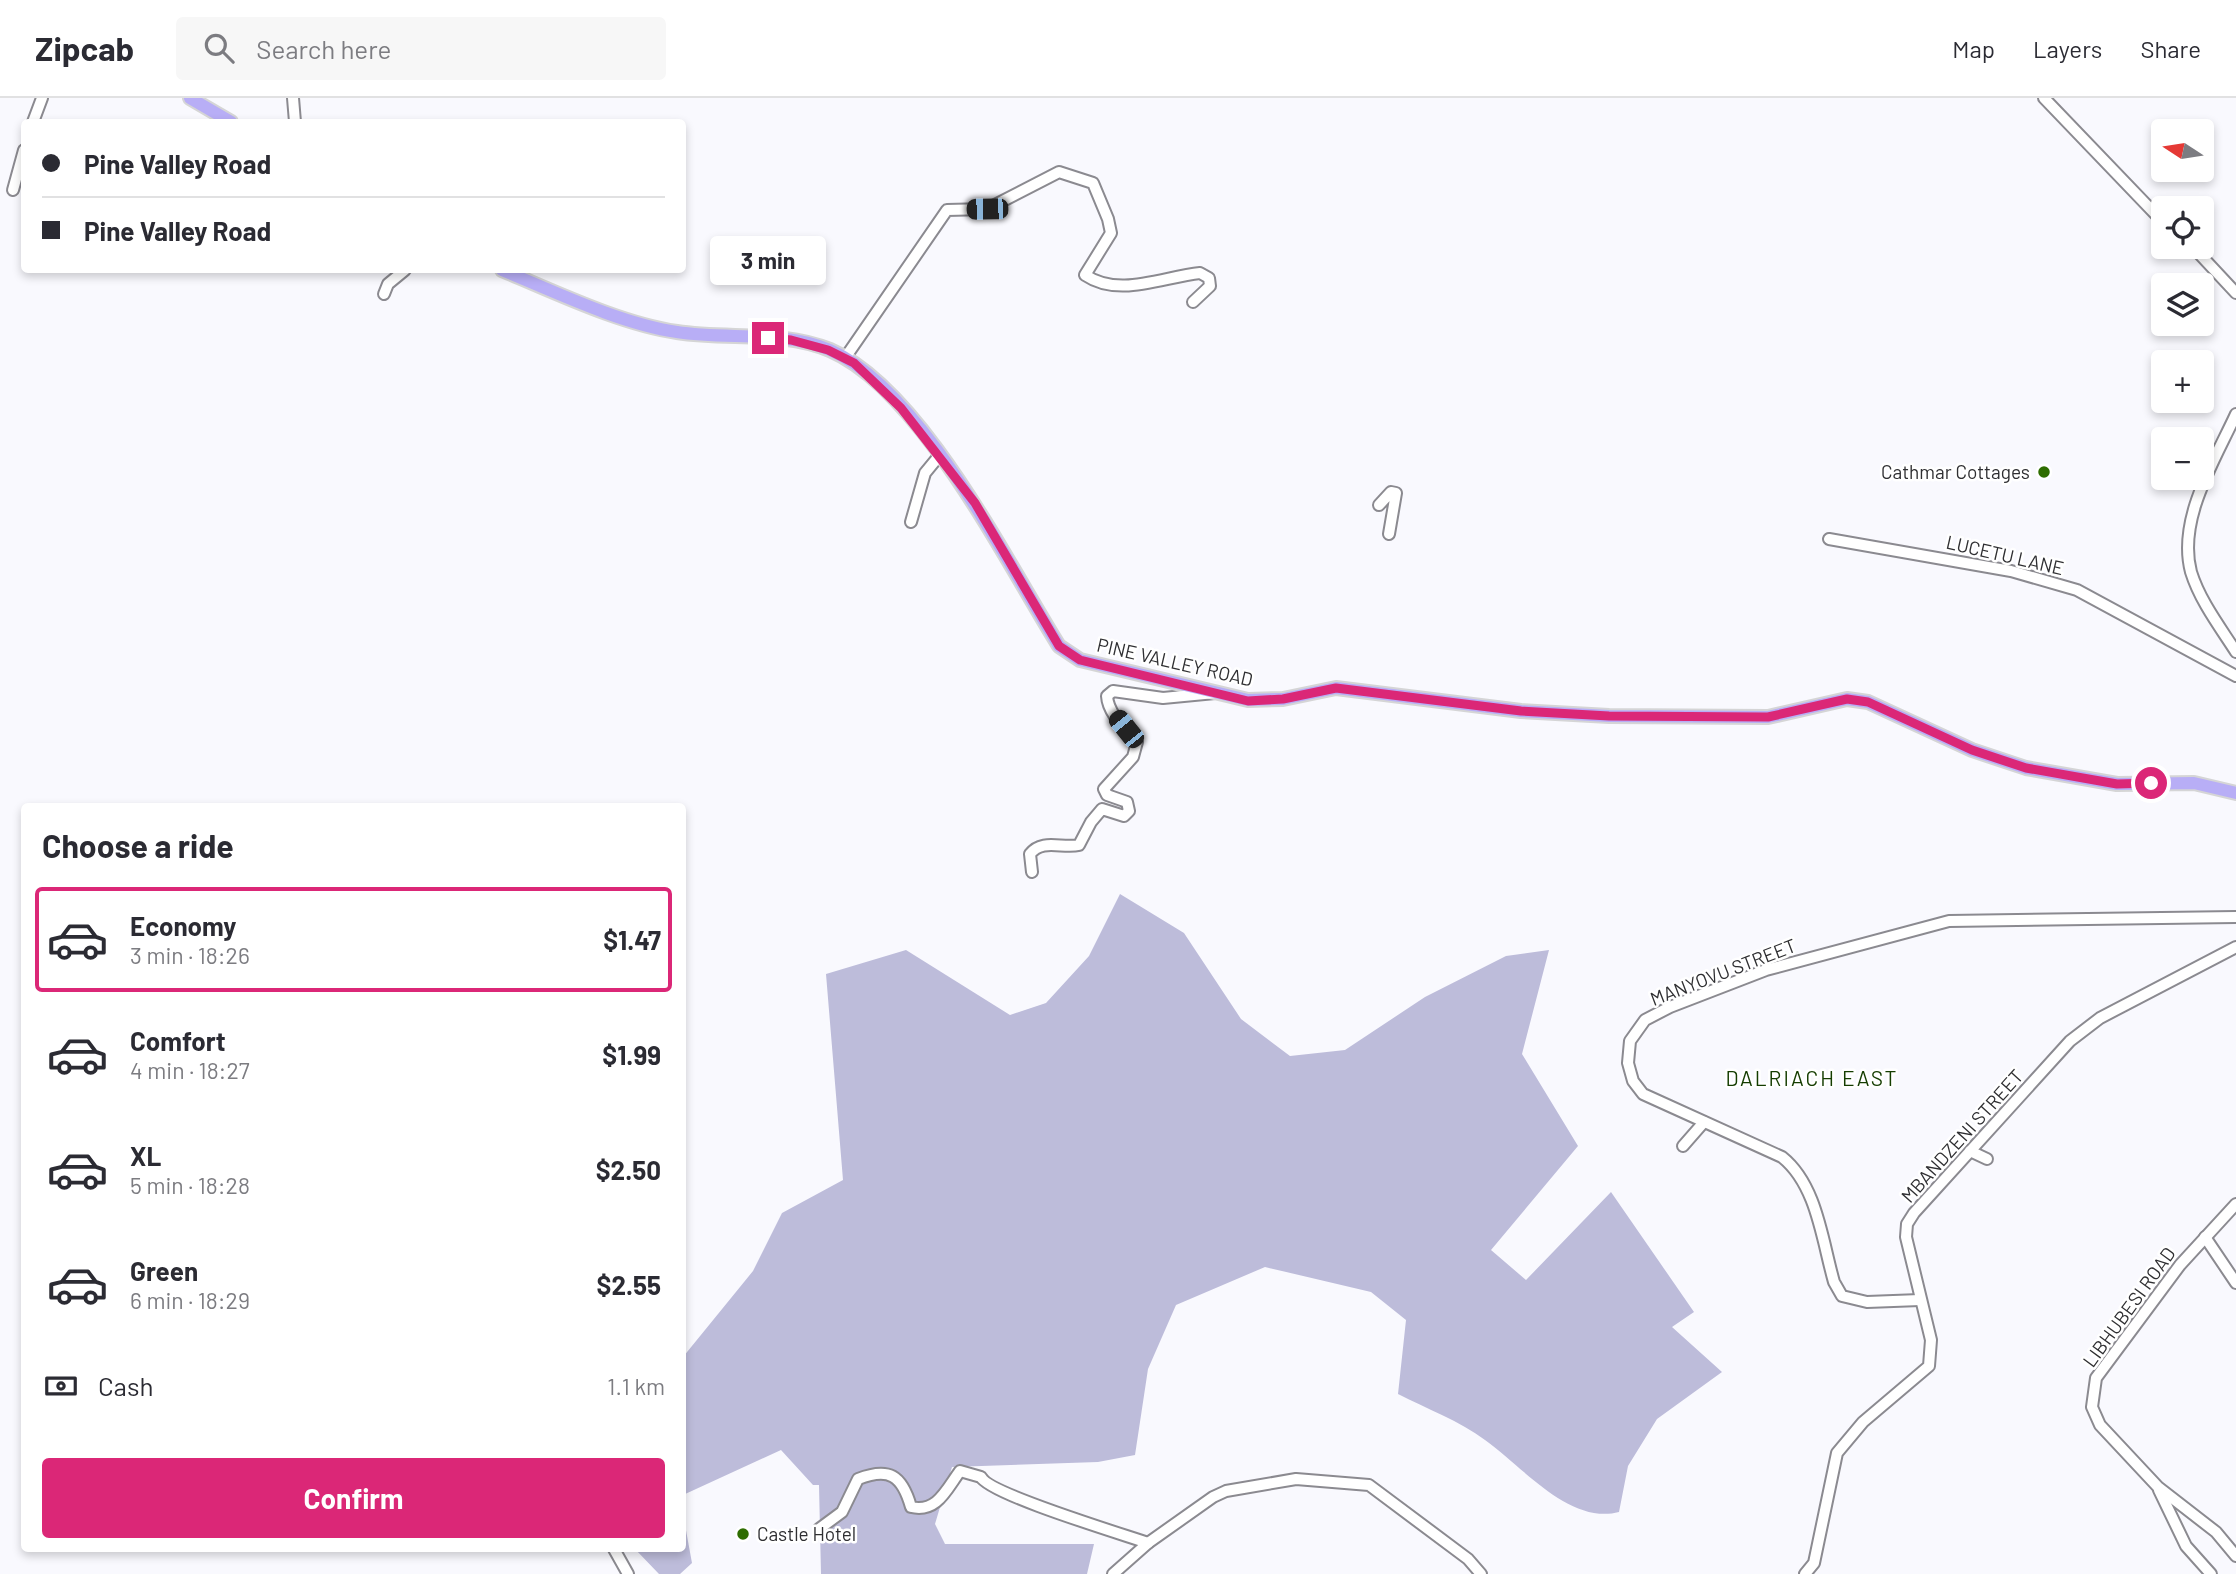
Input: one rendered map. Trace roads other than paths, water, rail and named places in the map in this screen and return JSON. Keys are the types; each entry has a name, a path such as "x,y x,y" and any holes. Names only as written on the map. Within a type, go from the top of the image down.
{"main road":[{"path":"190,98 226,119"},
{"name":"PINE VALLEY ROAD","path":"510,273 624,318 677,332 791,340 828,350 845,358 901,408 939,456 975,503 1059,646 1080,660 1248,701 1283,699 1336,688 1521,711 1609,716 1768,717 1847,699 1868,702 1972,750 2026,768 2117,784 2194,783 2236,793"}],"street":[{"path":"34,119 42,98"},
{"path":"293,98 295,119"},
{"path":"2044,98 2151,209"},
{"path":"13,190 21,161"},
{"path":"845,358 947,210 987,209 1059,172 1093,183 1108,219 1111,233 1085,275 1098,283 1123,287 1200,273 1209,278 1210,286 1193,302"},
{"path":"2204,259 2236,293"},
{"path":"384,294 388,284 401,273"},
{"path":"2236,414 2204,485 2189,530 2191,571 2205,603 2236,652"},
{"path":"911,522 925,473 939,456"},
{"path":"1379,505 1391,492 1396,493 1389,534"},
{"name":"LUCETU LANE","path":"1829,539 2011,570 2077,590 2236,676"},
{"path":"1032,872 1030,854 1034,849 1053,844 1079,845 1091,822 1102,809 1124,816 1129,811 1127,802 1107,795 1104,789 1133,757 1137,742 1114,715 1107,696 1113,691 1163,698 1215,693"},
{"name":"MANYOVU STREET","path":"1920,1300 1867,1302 1842,1296 1834,1282 1807,1186 1798,1170 1782,1157 1643,1094 1633,1081 1628,1063 1630,1041 1645,1020 1670,1007 1766,970 1949,921 2236,917"},
{"name":"MBANDZENI STREET","path":"1805,1574 1816,1569 1837,1453 1863,1422 1929,1366 1931,1340 1906,1237 1907,1224 2070,1041 2100,1018 2236,947"},
{"path":"1683,1146 1704,1122"},
{"path":"1970,1151 1987,1158"},
{"name":"LIBHUBESI ROAD","path":"2236,1204 2180,1265 2096,1378 2092,1398 2100,1424 2158,1487 2216,1532 2236,1556"},
{"path":"2205,1237 2236,1283"},
{"path":"820,1529 842,1512 858,1479 876,1472 891,1475 903,1483 911,1507 924,1510 935,1505 960,1471 965,1471 1015,1496 1148,1543"},
{"path":"1112,1574 1148,1543 1226,1491 1296,1479 1369,1485 1461,1553 1481,1574"},
{"path":"2158,1487 2186,1546 2211,1574"},
{"path":"616,1552 628,1574"}],"place":[{"name":"Cathmar Cottages","path":"2044,472"},
{"name":"Castle Hotel","path":"743,1534"}],"district":[{"name":"DALRIACH EAST","path":"1812,1079"}]}
